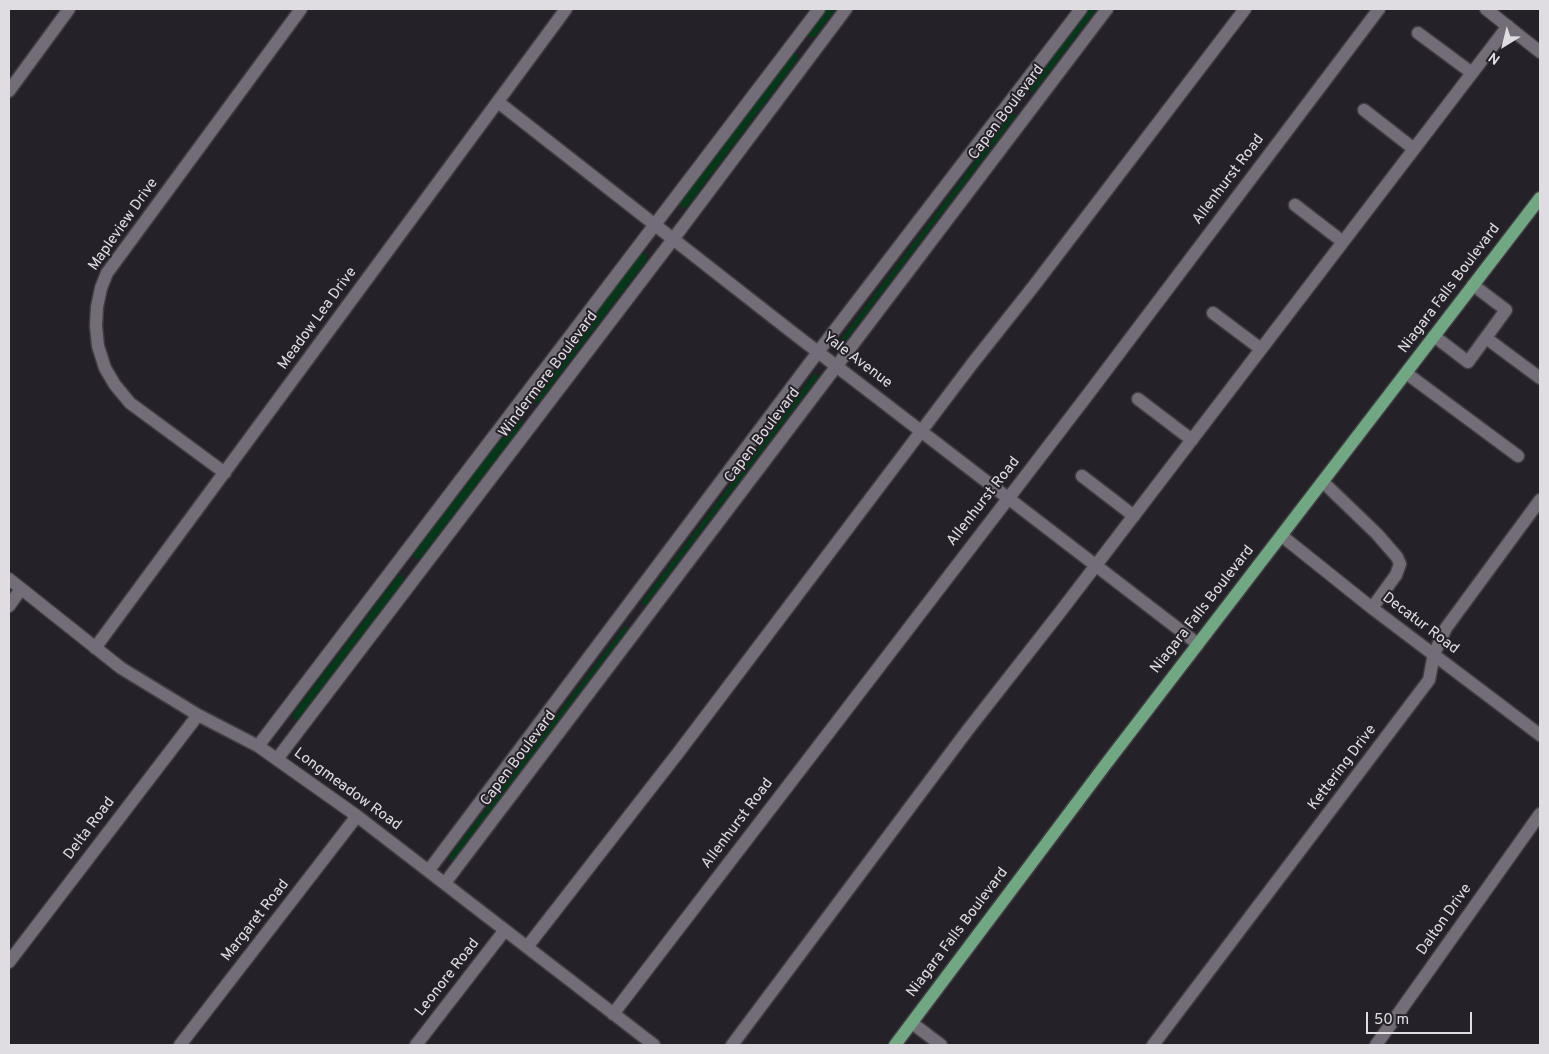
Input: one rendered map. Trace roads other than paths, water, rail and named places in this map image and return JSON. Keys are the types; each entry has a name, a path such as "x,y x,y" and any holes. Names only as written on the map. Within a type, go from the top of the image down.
{"main road":[{"name":"Niagara Falls Boulevard","path":"895,1045 1198,644 1540,198"}],"street":[{"path":"9,91 69,9"},
{"name":"Mapleview Drive","path":"225,473 130,403 115,385 105,368 98,346 97,307 101,288 107,274 301,9"},
{"name":"Meadow Lea Drive","path":"95,648 566,9"},
{"name":"Windermere Boulevard","path":"258,746 819,9"},
{"name":"Windermere Boulevard","path":"277,759 846,9"},
{"name":"Capen Boulevard","path":"429,870 818,352 1081,9"},
{"name":"Capen Boulevard","path":"445,883 1107,9"},
{"path":"527,947 678,753 1245,9"},
{"name":"Allenhurst Road","path":"613,1014 1379,9"},
{"path":"1486,9 1540,52"},
{"path":"732,1045 962,738 1508,26"},
{"path":"1418,33 1472,74"},
{"path":"796,39 814,52"},
{"path":"1013,97 1030,110"},
{"name":"Yale Avenue","path":"498,102 836,366 1198,644"},
{"path":"1364,110 1414,149"},
{"path":"1296,206 1343,242"},
{"path":"1434,336 1468,362 1506,310 1473,285"},
{"path":"1213,313 1261,349"},
{"path":"1486,338 1540,378"},
{"path":"1406,373 1518,456"},
{"path":"1138,399 1192,440"},
{"path":"519,403 538,417"},
{"path":"1082,476 1134,516"},
{"path":"1323,482 1377,534 1397,557 1400,564 1396,575 1372,608"},
{"name":"Kettering Drive","path":"1153,1045 1429,680 1434,654 1446,628 1540,500"},
{"name":"Decatur Road","path":"1282,536 1372,608 1540,735"},
{"path":"400,560 418,574"},
{"name":"Longmeadow Road","path":"9,579 121,668 198,715 258,746 357,816 653,1045"},
{"path":"9,606 21,589"},
{"path":"625,609 643,622"},
{"name":"Delta Road","path":"9,962 198,715"},
{"name":"Dalton Drive","path":"1376,1045 1540,814"},
{"name":"Margaret Road","path":"180,1045 357,816"},
{"name":"Leonore Road","path":"416,1045 505,930"},
{"path":"912,1023 941,1045"}]}
